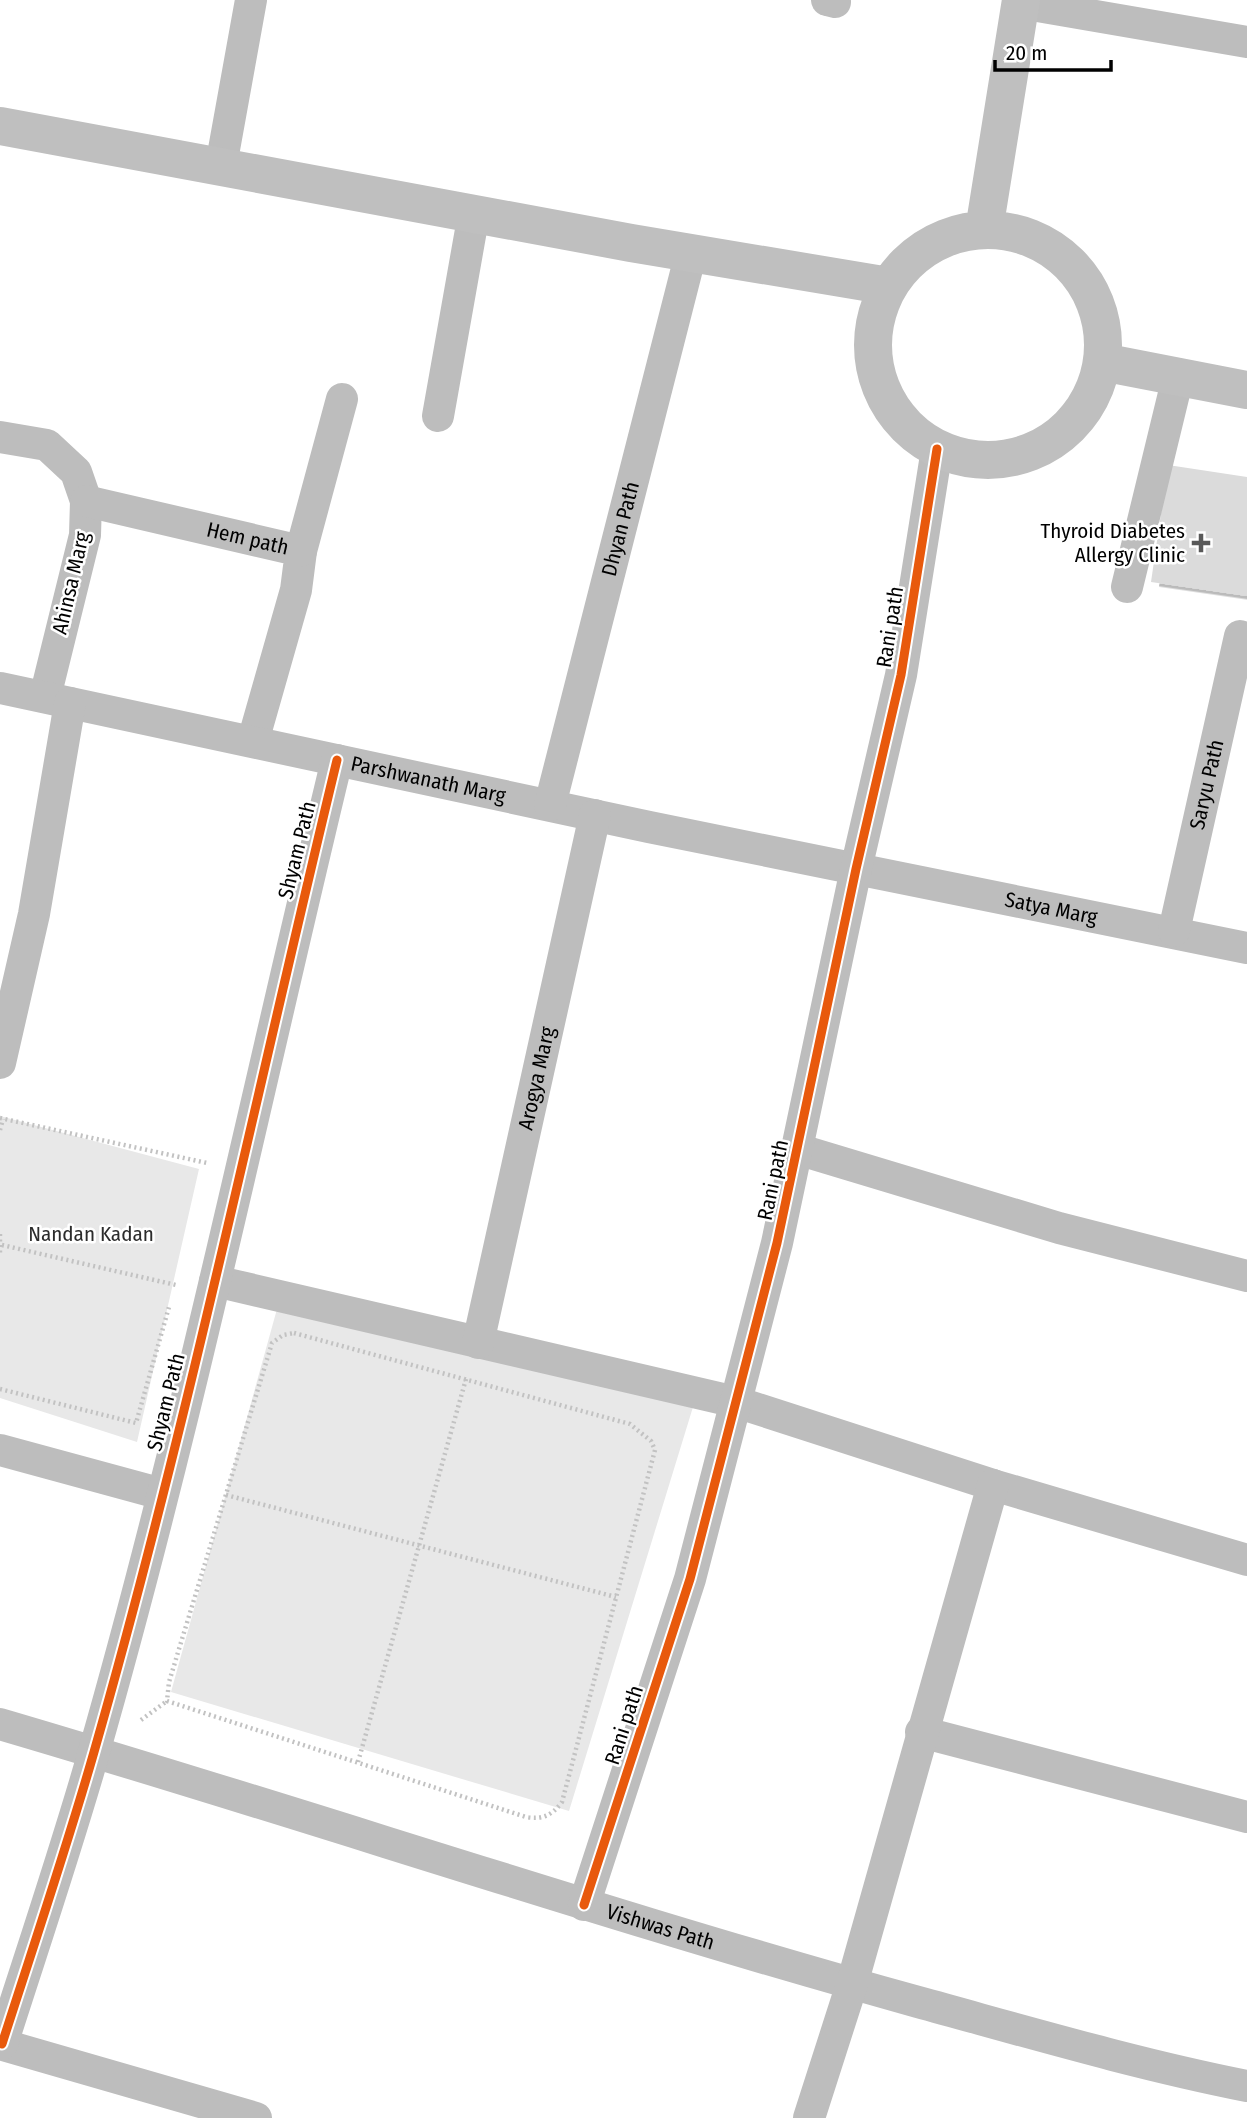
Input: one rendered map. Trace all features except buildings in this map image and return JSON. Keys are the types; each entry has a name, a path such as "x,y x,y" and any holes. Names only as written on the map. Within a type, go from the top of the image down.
{"street":[{"path":"221,166 251,0"},
{"path":"984,230 1020,2 1247,42"},
{"path":"0,125 691,253 889,286"},
{"path":"438,416 474,213"},
{"path":"984,230 1018,234 1049,246 1074,268 1093,296 1102,328 1102,362 1093,392 1077,418 1054,439 1027,454 997,461 966,459 937,449 904,423 890,407 877,378 872,346 876,315 889,286 914,257 947,237 984,230"},
{"name":"Dhyan Path","path":"550,805 626,519 691,253"},
{"path":"1102,362 1247,390"},
{"path":"1127,587 1178,377"},
{"path":"301,551 342,399"},
{"name":"Ahinsa Marg","path":"0,437 47,444 76,472 86,501 85,536 57,700 34,914 0,1063"},
{"name":"Rani path","path":"584,1905 690,1580 777,1243 856,869 901,675 937,449"},
{"name":"Hem path","path":"86,501 301,551 296,590 253,741"},
{"name":"Saryu Path","path":"1174,931 1240,636"},
{"name":"Parshwanath Marg","path":"0,688 856,869"},
{"name":"Shyam Path","path":"1,2044 94,1752 162,1494 215,1281 337,760"},
{"name":"Arogya Marg","path":"478,1343 595,815"},
{"name":"Satya Marg","path":"856,869 1174,931 1247,948"},
{"path":"797,1149 1059,1228 1247,1276"},
{"path":"215,1281 736,1402 993,1485 1247,1560"},
{"path":"0,1450 162,1494"},
{"path":"808,2118 852,1984 921,1732 993,1485"},
{"name":"Vishwas Path","path":"0,1724 584,1905 852,1984 1168,2070 1247,2086"},
{"path":"921,1732 1247,1817"},
{"path":"1,2044 247,2117"}],"path":[{"path":"0,1130 1,1119 210,1164 206,1177"},
{"path":"0,1234 0,1255"},
{"path":"2,1245 176,1284"},
{"path":"0,1389 136,1423 180,1271"},
{"path":"294,1333 466,1380 630,1424 651,1441 655,1450 562,1802 549,1816 537,1819 167,1702 169,1682 272,1343 282,1335 294,1333"},
{"path":"358,1762 466,1380"},
{"path":"226,1495 616,1597"}],"green space":[{"name":"Nandan Kadan","path":"0,1116 199,1169 137,1442 0,1398"},
{"path":"277,1309 693,1407 569,1811 171,1692"}],"cycle path":[{"path":"584,1905 690,1579 777,1243 856,869 901,675 937,449"},
{"path":"2,2044 72,1825 128,1629 191,1381 337,760"}],"place":[{"name":"Thyroid Diabetes Allergy Clinic","path":"1201,543"}]}
